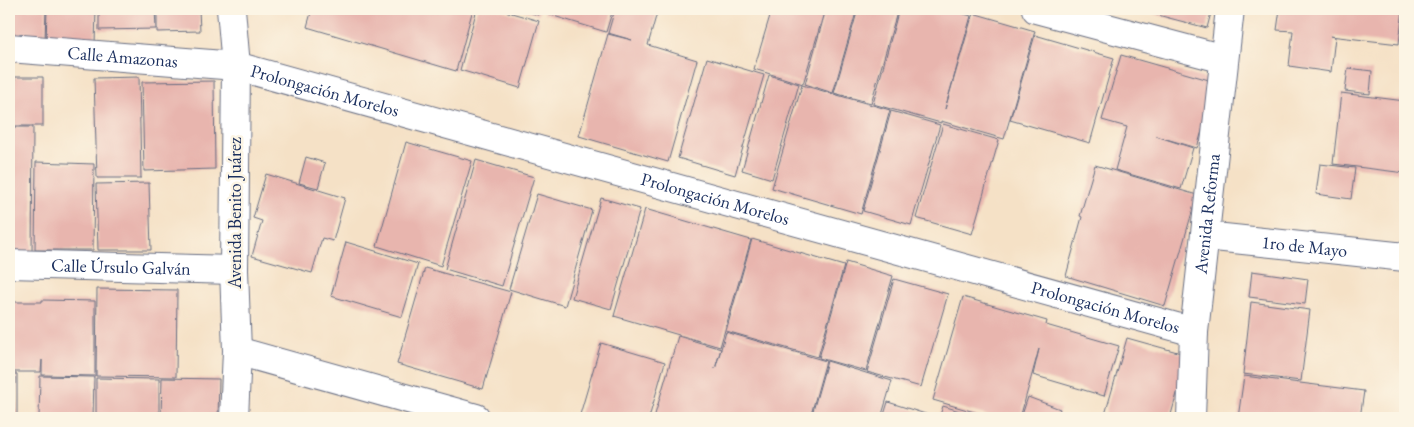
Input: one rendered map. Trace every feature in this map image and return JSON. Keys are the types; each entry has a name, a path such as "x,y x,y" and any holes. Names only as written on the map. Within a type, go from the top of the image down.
{"street":[{"name":"Avenida Benito Juárez","path":"231,9 236,66 234,270 236,351 234,418"},
{"path":"1036,9 1224,59"},
{"name":"Avenida Reforma","path":"1191,418 1194,332 1230,9"},
{"name":"Calle Amazonas","path":"9,48 236,66"},
{"name":"Prolongación Morelos","path":"236,66 1194,332"},
{"name":"1ro de Mayo","path":"1205,236 1405,258"},
{"name":"Calle Úrsulo Galván","path":"9,264 234,270"},
{"path":"236,351 476,418"}],"building":[{"path":"9,9 46,9 45,41 9,41"},
{"path":"47,9 96,9 95,44 46,43"},
{"path":"99,9 155,9 156,29 99,30"},
{"path":"157,9 199,9 200,31 157,32"},
{"path":"312,9 473,9 456,71 307,27"},
{"path":"477,9 498,9 539,21 520,88 460,70"},
{"path":"520,9 540,9 538,15"},
{"path":"545,9 613,9 606,32 544,13"},
{"path":"615,9 658,9 648,45 697,60 668,162 579,136 608,34 632,40 608,33"},
{"path":"772,9 825,9 803,84 754,69"},
{"path":"826,9 857,9 833,93 805,84"},
{"path":"858,9 898,9 871,103 834,93"},
{"path":"899,9 948,9 971,16 945,109 973,13 1035,31 1004,139 873,104"},
{"path":"1135,9 1212,9 1207,28"},
{"path":"1280,9 1403,9 1399,44 1330,36 1335,37 1331,72 1289,66 1293,31 1277,30"},
{"path":"1035,35 1114,58 1090,143 1010,120"},
{"path":"1121,55 1216,82 1197,148 1156,136 1193,148 1181,189 1115,170 1127,127 1102,120"},
{"path":"707,58 764,75 735,175 678,158"},
{"path":"1348,68 1372,71 1370,94 1345,91"},
{"path":"769,75 799,84 772,179 742,170"},
{"path":"15,77 43,77 43,126 14,126"},
{"path":"139,77 141,178 97,178 94,78"},
{"path":"214,81 215,169 144,171 142,82"},
{"path":"802,85 890,110 861,214 772,188"},
{"path":"1341,93 1405,101 1405,173 1333,164"},
{"path":"891,111 940,125 911,225 863,211"},
{"path":"943,124 999,140 972,234 916,218"},
{"path":"9,127 33,127 32,254 9,254"},
{"path":"406,142 472,161 441,266 377,246"},
{"path":"306,157 325,163 318,188 299,183"},
{"path":"476,160 534,177 502,286 445,269"},
{"path":"36,162 94,164 93,250 35,250"},
{"path":"1320,164 1355,168 1351,199 1316,194"},
{"path":"1095,165 1197,195 1165,306 1066,276 1082,217 1080,216"},
{"path":"266,174 345,198 333,241 322,238 312,273 252,256 262,221 253,218"},
{"path":"149,183 151,250 98,250 96,184"},
{"path":"537,194 592,210 565,306 509,289"},
{"path":"601,198 640,209 611,309 572,298"},
{"path":"645,209 751,240 720,347 614,316"},
{"path":"752,239 844,266 818,357 726,331"},
{"path":"346,242 418,264 402,317 331,296"},
{"path":"846,262 893,276 866,371 819,358"},
{"path":"425,268 511,292 483,389 397,364"},
{"path":"1252,271 1308,279 1305,304 1249,297"},
{"path":"894,279 948,294 921,387 867,372"},
{"path":"97,289 177,290 176,377 96,376"},
{"path":"963,297 1047,321 1046,325 1119,346 1104,396 1033,375 1039,349 1020,418 995,418 933,400"},
{"path":"42,300 95,301 95,376 42,375 42,360 41,372 9,372 9,302 42,302"},
{"path":"1251,302 1310,310 1301,381 1243,374"},
{"path":"726,332 826,361 810,418 654,418 678,336 721,349"},
{"path":"1127,338 1188,355 1170,418 1104,418"},
{"path":"601,343 665,362 649,418 579,418"},
{"path":"827,361 892,381 881,418 811,418"},
{"path":"9,374 17,374 17,415 9,415"},
{"path":"40,376 94,377 93,418 39,418"},
{"path":"1244,376 1364,391 1360,418 1238,418"},
{"path":"96,378 159,379 159,418 96,418"},
{"path":"162,378 219,379 218,418 161,418"},
{"path":"1028,397 1060,409 1057,418 1021,418"},
{"path":"888,402 938,418 883,418"},
{"path":"943,406 983,418 939,418"}]}
